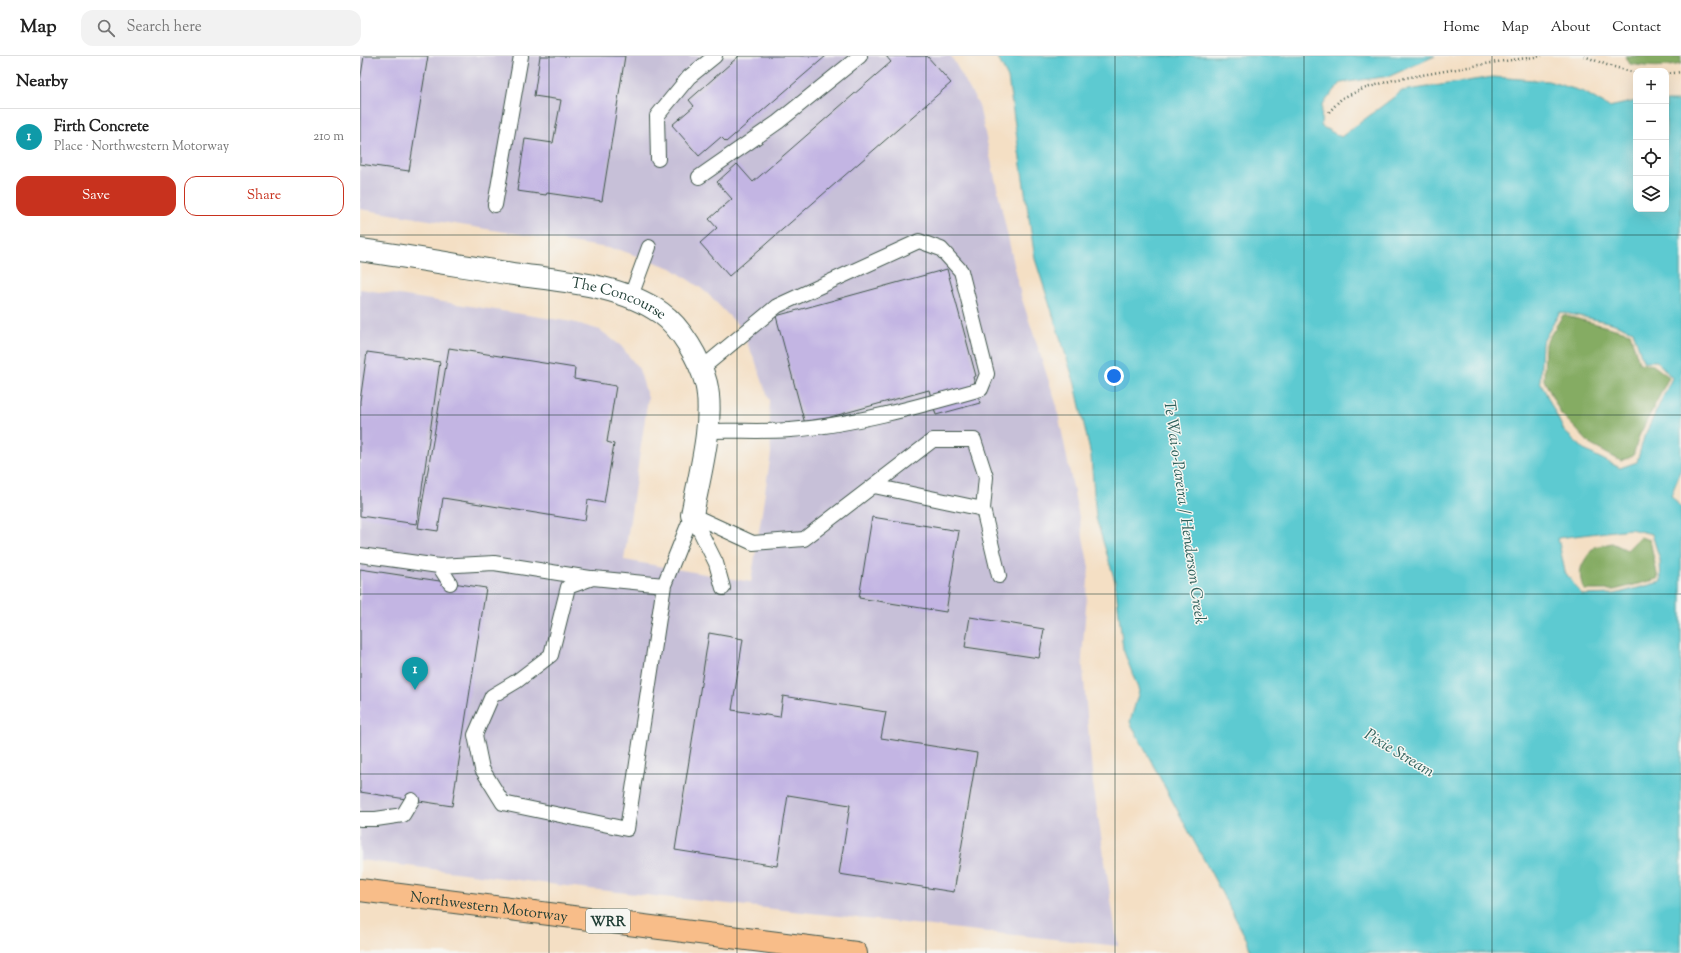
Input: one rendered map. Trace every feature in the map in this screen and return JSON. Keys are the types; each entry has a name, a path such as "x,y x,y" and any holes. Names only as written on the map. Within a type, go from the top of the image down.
{"highway":[{"name":"Northwestern Motorway","path":"360,890 856,953"}],"street":[{"name":"The Concourse","path":"360,250 583,285 631,296 662,314 686,341 701,369 706,384 709,419 692,515"}],"lane":[{"path":"495,205 521,56"},
{"path":"658,159 657,116 689,77 715,56"},
{"path":"700,177 778,122 860,56"},
{"path":"701,369 777,306 920,241 941,249 961,271 987,374 981,389 930,403 834,424 789,430 707,431"},
{"path":"631,296 649,247"},
{"path":"692,515 753,543 804,539 933,440 974,440 986,477 983,509 999,576"},
{"path":"874,486 983,509"},
{"path":"593,578 568,587 551,655 517,681 492,696 474,735 482,769 503,803 627,829 664,585 692,515"},
{"path":"692,515 716,563 722,588"},
{"path":"360,555 439,566 494,563 593,578 664,585"},
{"path":"439,566 450,583"},
{"path":"360,819 376,819 402,815 412,800"}],"path":[{"path":"1329,112 1342,98 1363,89 1393,80 1497,62 1542,56"},
{"path":"1584,56 1607,65 1633,72"},
{"path":"1669,74 1681,72"}],"shaded area":[{"path":"360,56 951,56 979,106 1021,296 1056,403 1089,567 1082,658 1093,784 1118,946 590,889 360,860 360,289 572,322 600,330 621,346 639,369 648,398 624,560 751,582 771,454 769,400 755,360 739,326 705,291 671,268 620,250 360,209"}],"green space":[{"path":"1625,56 1681,56 1681,64 1662,67 1636,65 1630,64"},
{"path":"1563,315 1630,333 1639,363 1653,365 1669,377 1639,436 1633,456 1621,461 1591,445 1561,414 1544,380 1545,344"},
{"path":"1640,537 1650,540 1658,579 1614,590 1584,590 1580,572 1583,563 1594,547 1612,543 1627,550"}],"water":[{"path":"997,56 1435,56 1390,76 1341,83 1322,105 1321,126 1341,137 1402,91 1493,77 1548,81 1584,92 1609,107 1633,102 1633,212 1669,212 1669,101 1681,101 1681,471 1671,495 1681,508 1681,953 1251,953 1247,940 1130,722 1139,691 1123,649 1115,581 1096,518 1091,456 1075,384 1035,259 1008,78","holes":["1560,312 1612,323 1633,331 1643,361 1657,361 1672,378 1644,437 1637,462 1620,468 1586,451 1564,431 1540,381 1542,343","1630,529 1652,534 1660,560 1661,582 1615,594 1582,595 1565,572 1558,538"]}],"building":[{"path":"364,56 428,56 409,171 360,164 360,82"},
{"path":"540,56 625,56 602,201 547,193 546,195 517,191 525,139 553,143 561,100 534,96"},
{"path":"739,56 826,56 726,142 721,137 699,156 672,125 694,106 689,100"},
{"path":"886,56 927,56 951,83 729,276 700,243 717,228 709,219 732,199 717,182 737,164 753,182 891,62"},
{"path":"947,269 976,376 973,377 980,403 936,415 929,390 805,424 776,316"},
{"path":"449,348 575,368 574,379 616,386 607,442 614,444 604,503 588,500 585,521 443,498 438,531 418,528"},
{"path":"367,352 440,362 417,524 360,516 360,401"},
{"path":"872,517 959,531 946,612 859,598"},
{"path":"360,569 486,588 452,806 360,792"},
{"path":"970,617 1044,629 1039,658 965,647"},
{"path":"709,633 743,639 732,710 780,717 783,696 886,712 881,738 977,753 954,892 839,874 850,805 788,795 777,866 675,850"}],"place":[{"name":"Firth Concrete","path":"415,690"}],"water label":[{"name":"Te Wai-o-Pareira / Henderson Creek","path":"1186,512"},
{"name":"Pixie Stream","path":"1400,752"}]}
